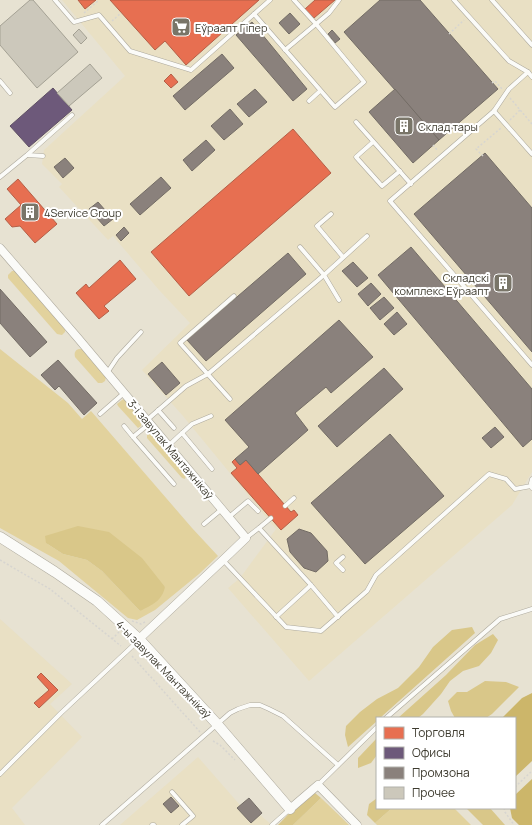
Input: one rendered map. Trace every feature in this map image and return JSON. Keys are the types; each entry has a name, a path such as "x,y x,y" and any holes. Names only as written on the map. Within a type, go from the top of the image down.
{"street":[{"name":"3-і завулак Мантажнікаў","path":"0,248 246,538"},
{"name":"4-ы завулак Мантажнікаў","path":"0,537 96,600 139,639 217,724 290,809"},
{"path":"139,639 246,538"},
{"path":"290,809 318,785 357,825"}],"lane":[{"path":"55,0 74,22 99,15 130,51 190,70 270,0"},
{"path":"254,14 335,107 364,82 294,0"},
{"path":"285,50 329,13 338,0"},
{"path":"454,0 509,61 528,72 532,77"},
{"path":"492,0 532,45"},
{"path":"528,72 509,89 494,111 390,201 532,366"},
{"path":"0,81 10,93"},
{"path":"309,101 320,90"},
{"path":"494,111 532,154"},
{"path":"0,177 28,155 72,115"},
{"path":"356,122 411,184"},
{"path":"373,142 356,156 382,186 400,171"},
{"path":"28,155 43,156"},
{"path":"330,214 317,226 343,257"},
{"path":"134,437 158,410 186,386 208,374 324,275 367,236"},
{"path":"300,247 324,275 339,300"},
{"path":"230,399 180,343 234,296"},
{"path":"107,373 117,358 141,332"},
{"path":"100,414 124,393"},
{"path":"158,410 174,428"},
{"path":"168,446 192,424 211,416"},
{"path":"124,426 174,484"},
{"path":"182,433 212,469"},
{"path":"223,560 286,627 321,631 368,591 376,575 489,474 506,479 515,489 531,487 532,479"},
{"path":"285,506 294,498"},
{"path":"229,517 248,501 258,511"},
{"path":"204,524 222,509"},
{"path":"246,538 271,518"},
{"path":"258,528 311,585 338,617"},
{"path":"343,557 336,563 343,570"},
{"path":"276,617 311,585"},
{"path":"387,717 500,619 532,609"},
{"path":"0,774 61,713 139,639"},
{"path":"102,825 217,724 238,708 250,705 260,705 283,716 338,765"},
{"path":"318,785 376,728"},
{"path":"172,792 192,816 182,825"},
{"path":"272,825 290,809"}],"path":[{"path":"74,22 99,0"},
{"path":"108,25 121,13"},
{"path":"449,34 468,16"},
{"path":"492,83 495,81 532,124"},
{"path":"483,156 476,149 520,110"},
{"path":"433,145 443,156"},
{"path":"0,560 50,589 122,646"},
{"path":"112,639 119,632"},
{"path":"132,656 202,733"},
{"path":"516,786 532,772"},
{"path":"504,809 514,825"}],"shaded area":[{"path":"62,0 532,0 532,472 512,505 309,681 228,588 240,578 276,529 183,416 142,370 190,323 159,290 113,236 108,240 59,187 62,184 42,164 44,150 125,76"},
{"path":"12,271 15,271 65,328 65,332 62,335 57,334 8,278 8,275"},
{"path":"0,349 68,403 82,419 91,411 218,556 199,574 155,610 137,620 128,618 59,561 0,528","holes":["46,543 165,587 140,611 102,571 87,560 63,554"]},
{"path":"82,349 106,377 105,381 98,383 75,357 75,352"},
{"path":"124,399 141,418 141,426 138,428 117,404"},
{"path":"150,434 186,475 185,479 182,478 147,438 147,435"},
{"path":"78,526 109,532 142,558 165,587 162,596 140,611 102,571 87,560 63,554 46,543 45,536"},
{"path":"0,619 72,684 50,704 82,737 12,808 25,825 0,825"},
{"path":"472,627 475,633 381,717 376,717 376,722 348,747 345,735 346,726 360,712 377,699 398,688 419,667 433,647 452,630"},
{"path":"493,634 498,640 491,653 479,666 463,671 450,681 441,694 419,717 399,717 446,675 475,645"},
{"path":"485,681 506,682 519,687 488,717 454,717 448,701 457,692 467,692"},
{"path":"532,693 532,761 516,776 516,717 503,717 522,698"},
{"path":"376,739 376,756 371,763 358,768 358,758"},
{"path":"198,757 240,805 237,808 251,823 260,815 272,825 120,825"},
{"path":"532,779 532,825 519,825 512,818 510,809 516,809 516,794"},
{"path":"315,793 321,798 293,825 278,825 308,794"},
{"path":"321,798 349,825 293,825"},
{"path":"376,799 376,809 391,809 375,823 367,815 369,804"},
{"path":"391,809 455,809 471,825 377,825 375,823"},
{"path":"467,809 491,809 505,825 483,825"}],"building: Торговля":[{"path":"78,0 96,0 85,9"},
{"name":"Еўраапт Гіпер","path":"110,0 259,0 186,65 165,41 155,50"},
{"path":"315,0 335,0 314,18 305,9"},
{"path":"171,74 178,82 171,88 164,81"},
{"path":"293,129 331,173 189,296 151,252"},
{"name":"4Service Group","path":"18,179 57,224 35,243 20,226 12,227 5,219 21,205 7,189"},
{"path":"120,260 136,279 104,306 109,311 99,319 76,293 86,284 89,288"},
{"path":"235,459 240,465 246,460 291,512 294,510 298,515 281,530 231,473 237,468 232,462"},
{"path":"41,673 58,690 39,708 34,703 49,690 37,677"}],"building: Офисы":[{"path":"53,88 72,110 29,147 10,126"}],"building: Промзона":[{"path":"380,0 420,0 498,89 439,140 344,32"},
{"path":"290,13 300,24 289,34 279,23"},
{"path":"252,22 307,89 293,101 236,35"},
{"path":"332,30 340,39 335,43 328,34"},
{"path":"222,54 234,68 185,110 173,96"},
{"path":"255,89 267,102 249,117 237,104"},
{"name":"Склад тары","path":"395,89 439,140 413,163 369,112"},
{"path":"230,109 243,124 224,140 211,126"},
{"path":"206,140 215,150 192,171 183,160"},
{"name":"Складскі комплекс Еўраапт","path":"485,153 532,208 532,352 414,214"},
{"path":"65,158 74,168 63,178 54,167"},
{"path":"161,177 171,188 140,215 130,204"},
{"path":"98,202 113,219 104,226 89,209"},
{"path":"124,227 129,233 121,241 116,235"},
{"path":"411,247 532,389 532,439 523,447 378,275"},
{"path":"288,253 306,274 206,361 187,340"},
{"path":"353,262 368,278 357,287 342,271"},
{"path":"371,283 381,294 368,306 358,294"},
{"path":"0,289 47,342 30,357 0,323"},
{"path":"384,297 394,308 380,320 370,308"},
{"path":"397,312 407,324 394,335 384,324"},
{"path":"339,320 373,357 331,393 326,387 295,413 308,430 258,474 246,460 240,465 235,459 249,447 225,420"},
{"path":"58,360 97,403 84,415 59,386 55,390 41,375"},
{"path":"162,362 180,383 166,395 148,374"},
{"path":"384,368 403,389 337,447 318,426"},
{"path":"495,427 504,437 491,448 482,438"},
{"path":"390,434 444,496 365,564 311,503"},
{"path":"299,529 311,533 327,551 328,561 316,572 304,568 290,552 287,539"},
{"path":"171,797 179,806 171,813 163,804"},
{"path":"249,798 262,813 251,823 237,808"}],"building: Прочее":[{"path":"30,0 33,0 78,52 37,88 0,45 0,26"},
{"path":"79,29 87,38 81,44 73,35"},
{"path":"90,64 102,78 69,106 57,93"}],"place":[{"name":"Еўраапт Гіпер","path":"181,27"},
{"name":"Склад тары","path":"404,126"},
{"name":"4Service Group","path":"30,212"},
{"name":"Складскі комплекс Еўраапт","path":"503,283"}]}
